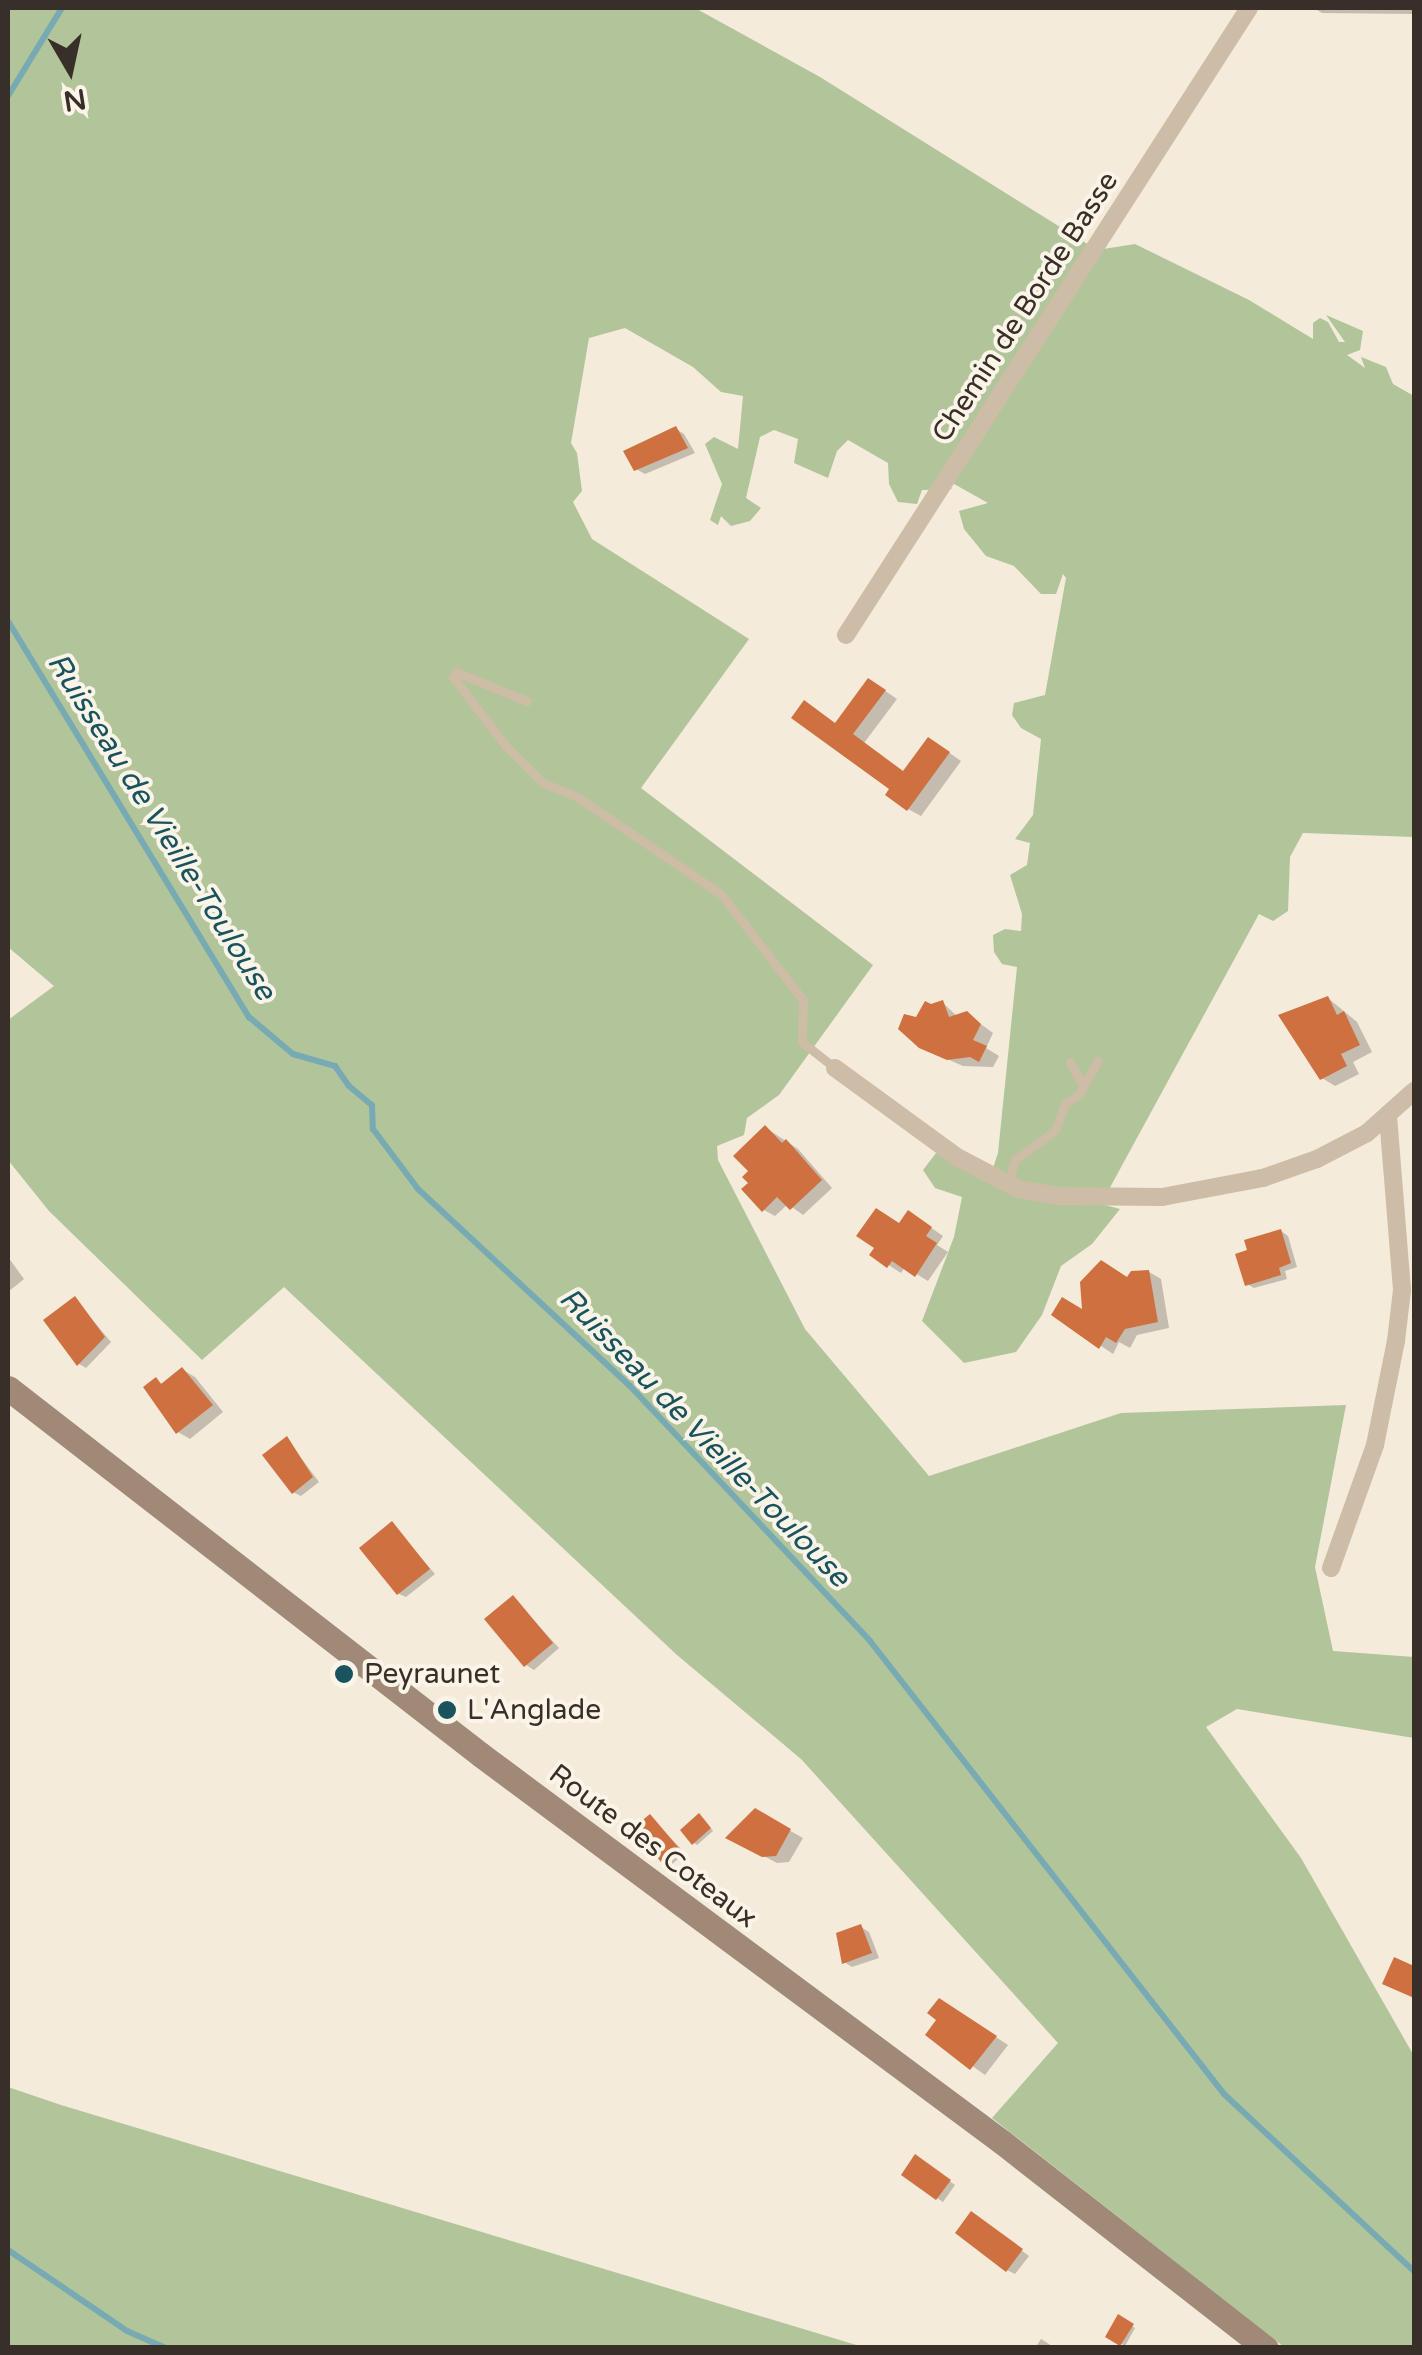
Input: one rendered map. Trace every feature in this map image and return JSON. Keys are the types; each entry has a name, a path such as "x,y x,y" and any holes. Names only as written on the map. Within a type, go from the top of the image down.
{"street":[{"name":"Chemin de Borde Basse","path":"846,635 1250,8"},
{"path":"835,1068 957,1157 1008,1184 1058,1196 1205,1192 1317,1159 1367,1132 1414,1091"},
{"path":"1331,1568 1374,1445 1396,1342 1402,1290 1388,1114"},
{"name":"Route des Coteaux","path":"8,1388 481,1755 1002,2142 1266,2348"}],"lane":[{"path":"527,702 456,672 452,677 505,746 544,783 577,798 721,894 803,1000 802,1042 835,1068"},
{"path":"1008,1184 1015,1160 1055,1130 1065,1104 1084,1085 1097,1061"},
{"path":"1070,1062 1084,1085"}],"green space":[{"path":"8,8 695,8 820,77 1097,250 1135,244 1249,300 1313,339 1313,323 1320,318 1328,322 1339,342 1345,342 1326,315 1363,331 1360,350 1347,355 1365,368 1361,357 1386,367 1393,384 1414,396 1414,837 1303,833 1290,857 1288,911 1273,921 1259,914 1101,1204 1120,1209 1092,1244 1061,1266 1042,1315 1016,1352 964,1363 922,1321 954,1237 962,1197 935,1188 923,1170 936,1153 988,1183 998,1153 1017,967 1002,964 994,952 993,935 1005,929 1021,931 1022,914 1010,875 1027,865 1030,843 1015,839 1033,815 1041,739 1021,728 1012,715 1014,703 1045,695 1066,578 1063,574 1056,594 1041,594 1014,566 986,556 964,529 959,511 988,503 938,475 952,489 922,490 917,504 898,502 889,484 888,463 848,440 837,451 828,478 794,463 798,439 774,430 760,437 746,498 761,508 750,521 731,526 721,516 718,525 710,520 722,484 705,444 714,437 738,449 743,396 721,392 693,367 625,328 589,338 571,443 577,453 582,491 573,502 592,539 749,639 641,788 873,965 779,1095 747,1118 744,1135 717,1146 718,1160 805,1329 929,1476 1121,1413 1346,1405 1315,1567 1333,1651 1414,1657 1414,1738 1237,1709 1206,1727 1301,1858 1414,2056 1414,2347 1284,2347 992,2118 1058,2043 801,1759 677,1655 284,1287 202,1360 49,1211 8,1160 8,1020 54,986 8,947"},
{"path":"8,2087 61,2105 863,2347 8,2347"}],"building":[{"path":"676,426 688,448 634,471 623,451"},
{"path":"868,678 886,690 853,734 903,771 928,737 950,752 907,811 885,795 889,789 791,718 804,700 835,723"},
{"path":"1328,996 1337,1015 1344,1011 1360,1045 1341,1054 1347,1066 1320,1080 1278,1015"},
{"path":"943,1000 949,1017 967,1011 981,1024 973,1040 987,1046 979,1062 970,1057 947,1060 919,1048 898,1029 904,1014 916,1017 925,1001 931,1004"},
{"path":"765,1125 782,1143 786,1139 822,1180 790,1210 777,1197 762,1212 741,1189 748,1183 742,1177 748,1171 733,1156"},
{"path":"876,1208 899,1223 908,1210 932,1227 926,1236 937,1243 915,1277 892,1261 887,1268 869,1255 874,1248 856,1236"},
{"path":"1281,1229 1291,1263 1279,1268 1281,1275 1245,1286 1235,1254 1247,1250 1244,1240"},
{"path":"1101,1260 1127,1277 1131,1271 1149,1270 1158,1322 1125,1329 1116,1343 1106,1337 1099,1349 1051,1315 1062,1297 1082,1309 1080,1282"},
{"path":"75,1296 105,1337 77,1366 43,1320"},
{"path":"182,1367 213,1405 176,1434 143,1387 156,1377 161,1384"},
{"path":"287,1436 313,1477 292,1494 262,1455"},
{"path":"392,1521 430,1569 397,1595 359,1548"},
{"path":"513,1595 553,1643 524,1667 484,1619"},
{"path":"755,1808 791,1829 776,1856 762,1857 725,1838"},
{"path":"699,1813 711,1828 692,1845 680,1830"},
{"path":"650,1814 678,1847 661,1862 633,1828"},
{"path":"861,1924 872,1953 842,1964 836,1933"},
{"path":"1394,1957 1414,1966 1414,1998 1382,1984"},
{"path":"939,1998 997,2036 970,2070 925,2035 936,2020 927,2013"},
{"path":"915,2154 951,2180 936,2200 901,2175"},
{"path":"971,2211 1023,2249 1006,2272 955,2233"},
{"path":"1118,2314 1134,2324 1120,2346 1105,2337"}],"waterway":[{"path":"8,96 62,8"},
{"name":"Ruisseau de Vieille-Toulouse","path":"8,621 249,1017 293,1054 335,1066 349,1086 372,1105 373,1129 418,1189 630,1386 870,1641 1224,2094 1414,2271"},
{"path":"8,2250 127,2331 166,2348"}],"place":[{"name":"Peyraunet","path":"344,1674"},
{"name":"L'Anglade","path":"447,1710"}]}
